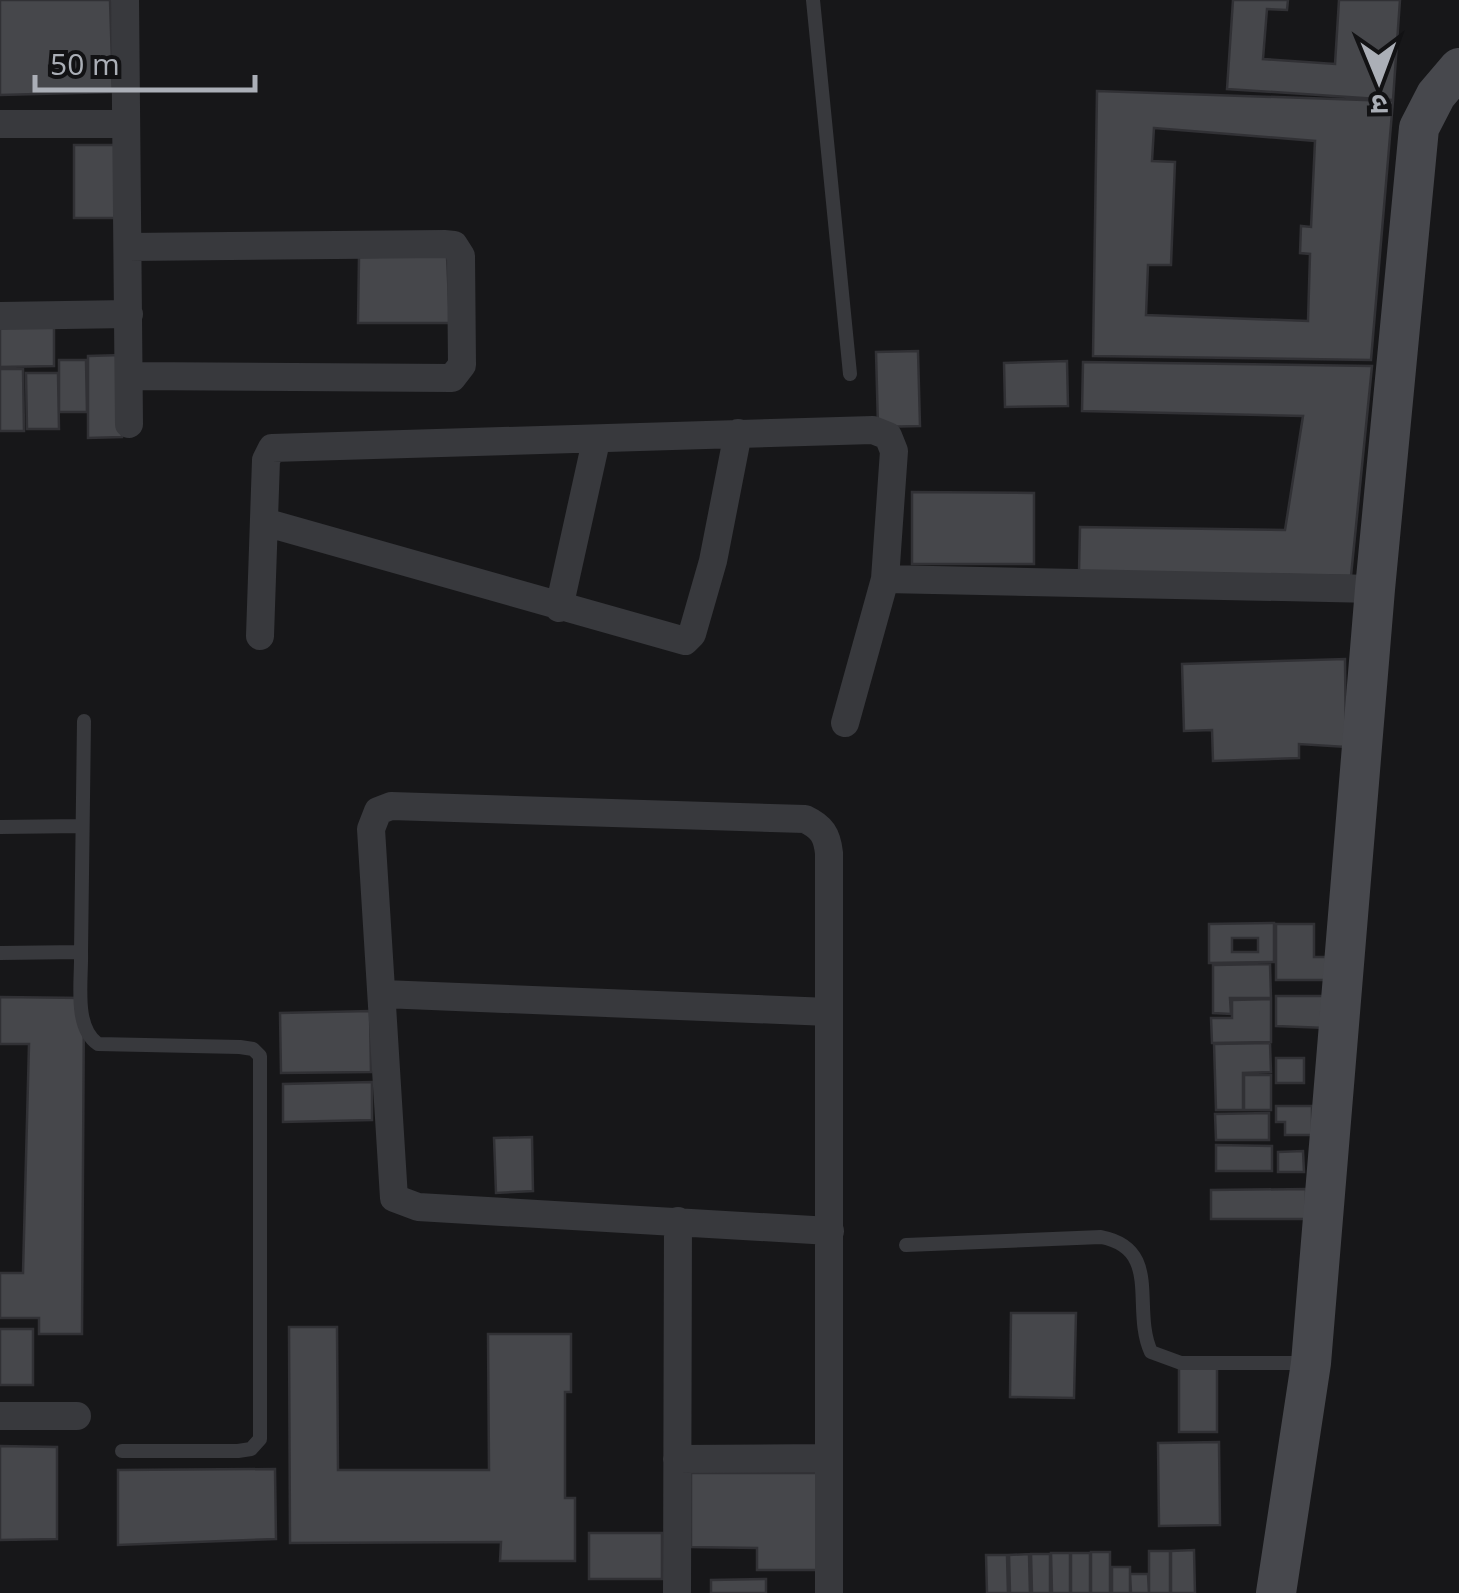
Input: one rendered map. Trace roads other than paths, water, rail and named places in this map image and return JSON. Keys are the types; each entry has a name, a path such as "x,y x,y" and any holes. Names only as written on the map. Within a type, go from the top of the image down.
{"street":[{"path":"125,0 129,424"},
{"path":"1276,1593 1312,1362 1375,589 1419,128 1436,95 1459,68"},
{"path":"0,124 126,124"},
{"path":"128,247 454,244 462,256 462,365 452,378 129,376"},
{"path":"0,316 129,314"},
{"path":"260,636 266,460 272,448 873,430 888,436 894,451 886,579 844,723"},
{"path":"264,522 685,641 692,634 713,561 738,433"},
{"path":"559,608 596,440"},
{"path":"886,579 1375,589"},
{"path":"829,1593 830,1231 829,1012 830,854 827,837 819,825 805,819 391,806 378,811 372,829 394,1198 418,1207 830,1231"},
{"path":"383,994 829,1012"},
{"path":"678,1221 678,1593"},
{"path":"0,1416 77,1416"},
{"path":"677,1459 829,1458"}],"lane":[{"path":"813,0 850,374"},
{"path":"84,721 81,952 82,1024 87,1036 98,1044 240,1047 253,1049 260,1056 260,1438 251,1448 238,1451 122,1451"},
{"path":"0,827 82,826"},
{"path":"0,953 81,952"},
{"path":"906,1245 1101,1237 1120,1241 1133,1250 1140,1266 1144,1336 1151,1352 1181,1363 1312,1362"}]}
